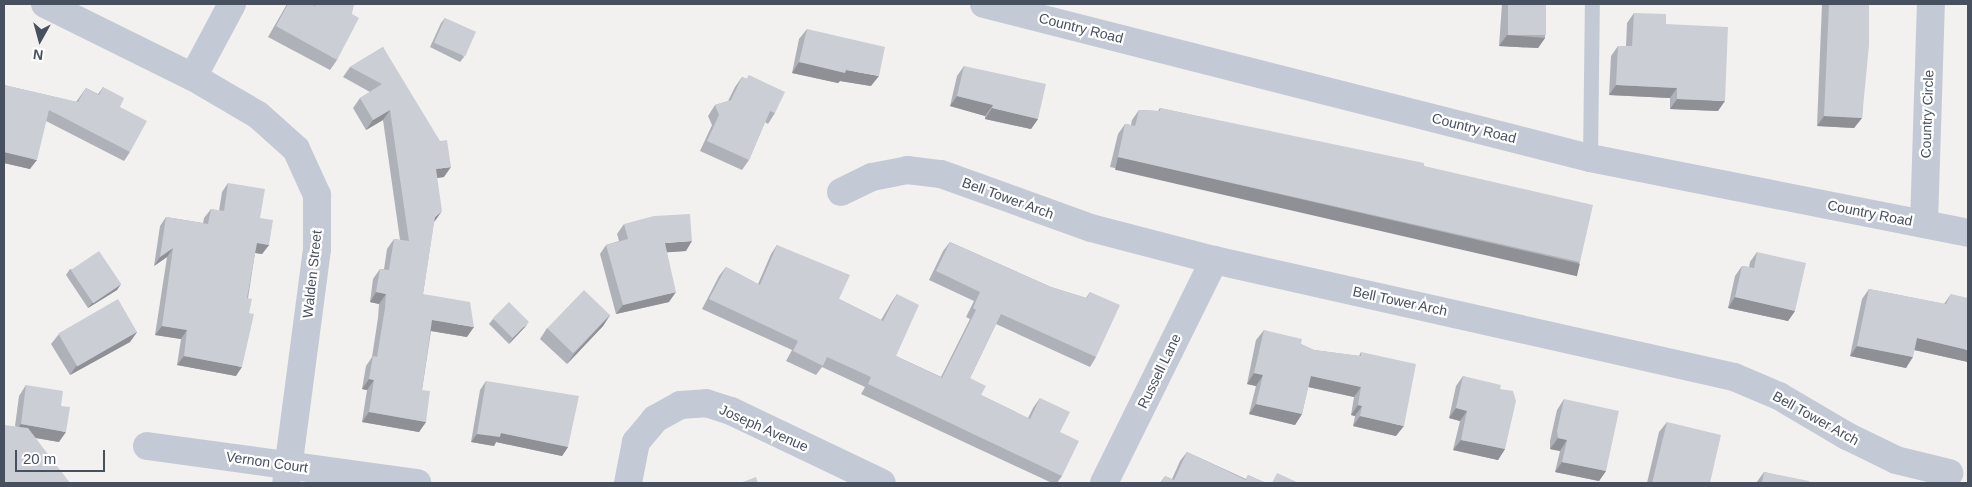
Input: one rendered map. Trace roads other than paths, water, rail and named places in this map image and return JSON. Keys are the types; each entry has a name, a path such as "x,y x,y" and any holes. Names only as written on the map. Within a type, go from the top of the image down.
{"street":[{"name":"Walden Street","path":"45,4 193,77 258,115 296,149 317,195 317,249 287,474"},
{"path":"193,77 232,4"},
{"name":"Country Road","path":"984,4 1590,158 1968,233"},
{"name":"Country Circle","path":"1924,224 1931,4"},
{"name":"Bell Tower Arch","path":"841,192 872,177 906,170 941,174 1091,228 1214,260 1734,377 1779,396 1847,436 1896,460 1950,473"},
{"name":"Russell Lane","path":"1104,483 1214,260"},
{"name":"Joseph Avenue","path":"628,483 636,442 655,419 680,405 706,403 731,411 882,483"},
{"name":"Vernon Court","path":"147,446 287,474 417,483"}],"lane":[{"path":"1590,158 1592,4"}]}
